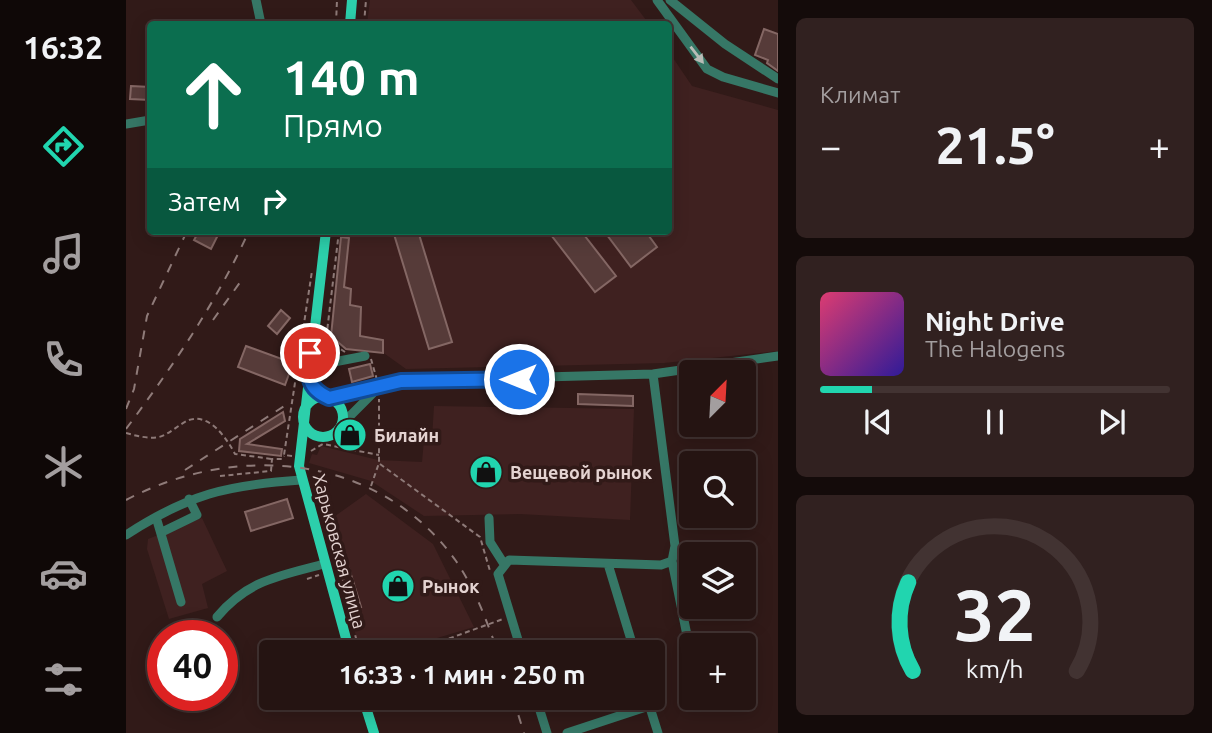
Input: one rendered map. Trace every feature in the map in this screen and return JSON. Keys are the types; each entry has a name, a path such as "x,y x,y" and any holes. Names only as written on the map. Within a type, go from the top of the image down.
{"main road":[{"path":"350,21 352,0"},
{"name":"Харьковская улица","path":"325,235 300,457 302,480 346,640"},
{"path":"308,372 315,391 328,398 341,409 341,425 333,434 322,437 308,430 303,415 313,400 328,398"},
{"name":"Харьковская улица","path":"300,457 322,437"},
{"path":"367,710 374,733"}],"street":[{"path":"257,0 260,21"},
{"path":"657,0 707,69 723,78 778,93"},
{"path":"670,0 726,44 778,79"},
{"path":"126,124 147,120"},
{"path":"308,372 367,355"},
{"path":"328,398 401,381 653,374 778,356"},
{"path":"653,374 675,546 672,561 686,633"},
{"path":"341,425 379,387"},
{"path":"126,535 190,499 216,490 256,483 302,480"},
{"path":"162,532 197,515 190,499"},
{"path":"156,517 181,603"},
{"path":"489,518 490,542 506,562"},
{"path":"506,562 661,565 672,561"},
{"path":"506,562 498,574 518,640"},
{"path":"217,617 233,597 258,582 324,564"},
{"path":"608,564 631,640"},
{"path":"540,710 547,733"},
{"path":"567,733 627,710"},
{"path":"651,710 658,733"}],"path":[{"path":"335,21 337,0"},
{"path":"364,21 366,0"},
{"path":"339,235 326,340 344,352 352,353"},
{"path":"367,355 379,387 379,463 371,486"},
{"path":"126,433 148,438 162,436 191,419 202,419 227,439 235,454 272,459 282,459 284,455"},
{"path":"220,476 271,471 272,459"},
{"path":"379,463 480,537 490,572"},
{"path":"445,640 505,618"}],"shaded area":[{"path":"370,0 631,0 647,21 367,21"},
{"path":"672,56 692,86 778,110 778,351 664,363 406,369 360,336 361,307 350,305 351,289 344,287 349,238 341,235 672,235"},
{"name":"Вещевой рынок","path":"434,406 634,409 630,520 520,514 424,516 371,481 309,463 312,454 317,455 321,446 378,460 422,462 424,440 432,439"},
{"name":"Рынок","path":"366,494 433,544 474,627 430,640 357,640 324,524"},
{"path":"202,518 227,571 202,584 208,608 169,619 147,549 148,539"}],"building":[{"path":"764,29 778,34 778,71 767,63 768,60 755,55"},
{"path":"131,86 147,87 147,100 130,99"},
{"path":"197,235 218,235 211,249 194,240"},
{"path":"394,235 419,235 452,342 429,349"},
{"path":"551,235 584,235 616,276 595,292"},
{"path":"607,235 650,235 657,247 631,267"},
{"path":"341,237 349,238 344,287 351,289 350,305 361,307 360,336 383,340 383,353 346,349 331,336"},
{"path":"281,310 290,318 277,334 268,326"},
{"path":"246,346 293,363 285,385 238,367"},
{"path":"370,364 373,376 352,382 349,369"},
{"path":"578,394 633,396 633,406 578,404"},
{"path":"283,412 285,421 247,444 282,449 281,456 239,451 240,439"},
{"path":"287,499 293,518 251,531 245,512"},
{"path":"349,568 361,607 356,608 360,621 354,623 339,571"}],"railway":[{"path":"126,409 134,389 147,316 185,235"},
{"path":"126,429 193,333 247,235"},
{"path":"213,320 241,281"},
{"path":"185,470 289,403"},
{"path":"126,500 169,482 213,470 258,465 303,468 347,479 387,498 424,525 456,561 480,606 493,640"},
{"path":"517,710 524,733"}],"place":[{"name":"Билайн","path":"350,435"},
{"name":"Вещевой рынок","path":"486,472"},
{"name":"Рынок","path":"398,586"}],"route":[{"path":"310,353 307,377 315,391 329,398 401,381 519,379"}]}
